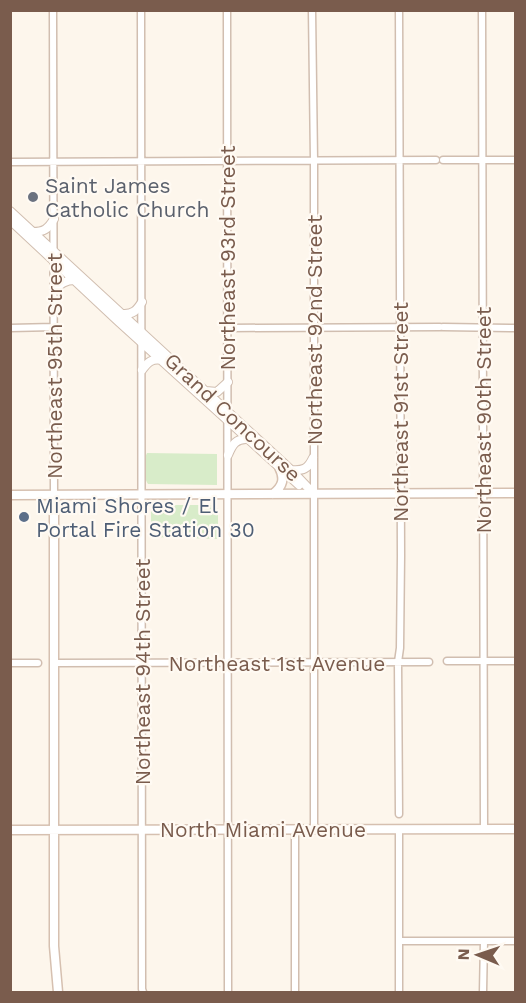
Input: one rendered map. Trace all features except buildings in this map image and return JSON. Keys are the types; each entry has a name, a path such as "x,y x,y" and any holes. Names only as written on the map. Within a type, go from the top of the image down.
{"main road":[{"path":"273,494 281,486 283,480 279,467"},
{"path":"10,495 516,493"},
{"name":"Northeast 95th Street","path":"54,495 55,956 58,993"},
{"name":"North Miami Avenue","path":"10,830 516,829"}],"street":[{"name":"Northeast 95th Street","path":"54,10 54,495"},
{"name":"Northeast 94th Street","path":"141,10 143,993"},
{"name":"Northeast 93rd Street","path":"227,10 228,993"},
{"name":"Northeast 92nd Street","path":"312,10 314,829"},
{"name":"Northeast 91st Street","path":"399,10 401,494 398,662 399,814"},
{"name":"Northeast 90th Street","path":"482,10 484,829"},
{"path":"10,162 516,160"},
{"name":"Grand Concourse","path":"10,211 206,391 248,439 300,486 314,494"},
{"path":"33,232 44,231 54,219"},
{"name":"Grand Concourse","path":"10,220 142,342 291,471 314,494"},
{"path":"54,291 63,282 75,280"},
{"path":"122,314 135,312 142,302"},
{"path":"10,328 54,327"},
{"path":"228,328 516,328"},
{"path":"142,370 154,359 162,360"},
{"path":"206,391 217,392 228,382"},
{"path":"228,455 231,446 236,441 248,439"},
{"path":"291,471 307,468 314,458"},
{"path":"447,661 516,662"},
{"name":"Northeast 1st Avenue","path":"54,663 429,662"},
{"path":"10,663 38,663"},
{"path":"295,829 295,993"},
{"path":"399,829 399,993"},
{"path":"399,941 516,941"},
{"path":"483,993 484,941"}],"green space":[{"path":"147,453 217,454 217,485 148,484 144,469"},
{"path":"155,505 213,505 218,509 218,539 151,537 151,511"}],"place":[{"name":"Saint James Catholic Church","path":"33,197"},
{"name":"Miami Shores / El Portal Fire Station 30","path":"24,517"}]}
